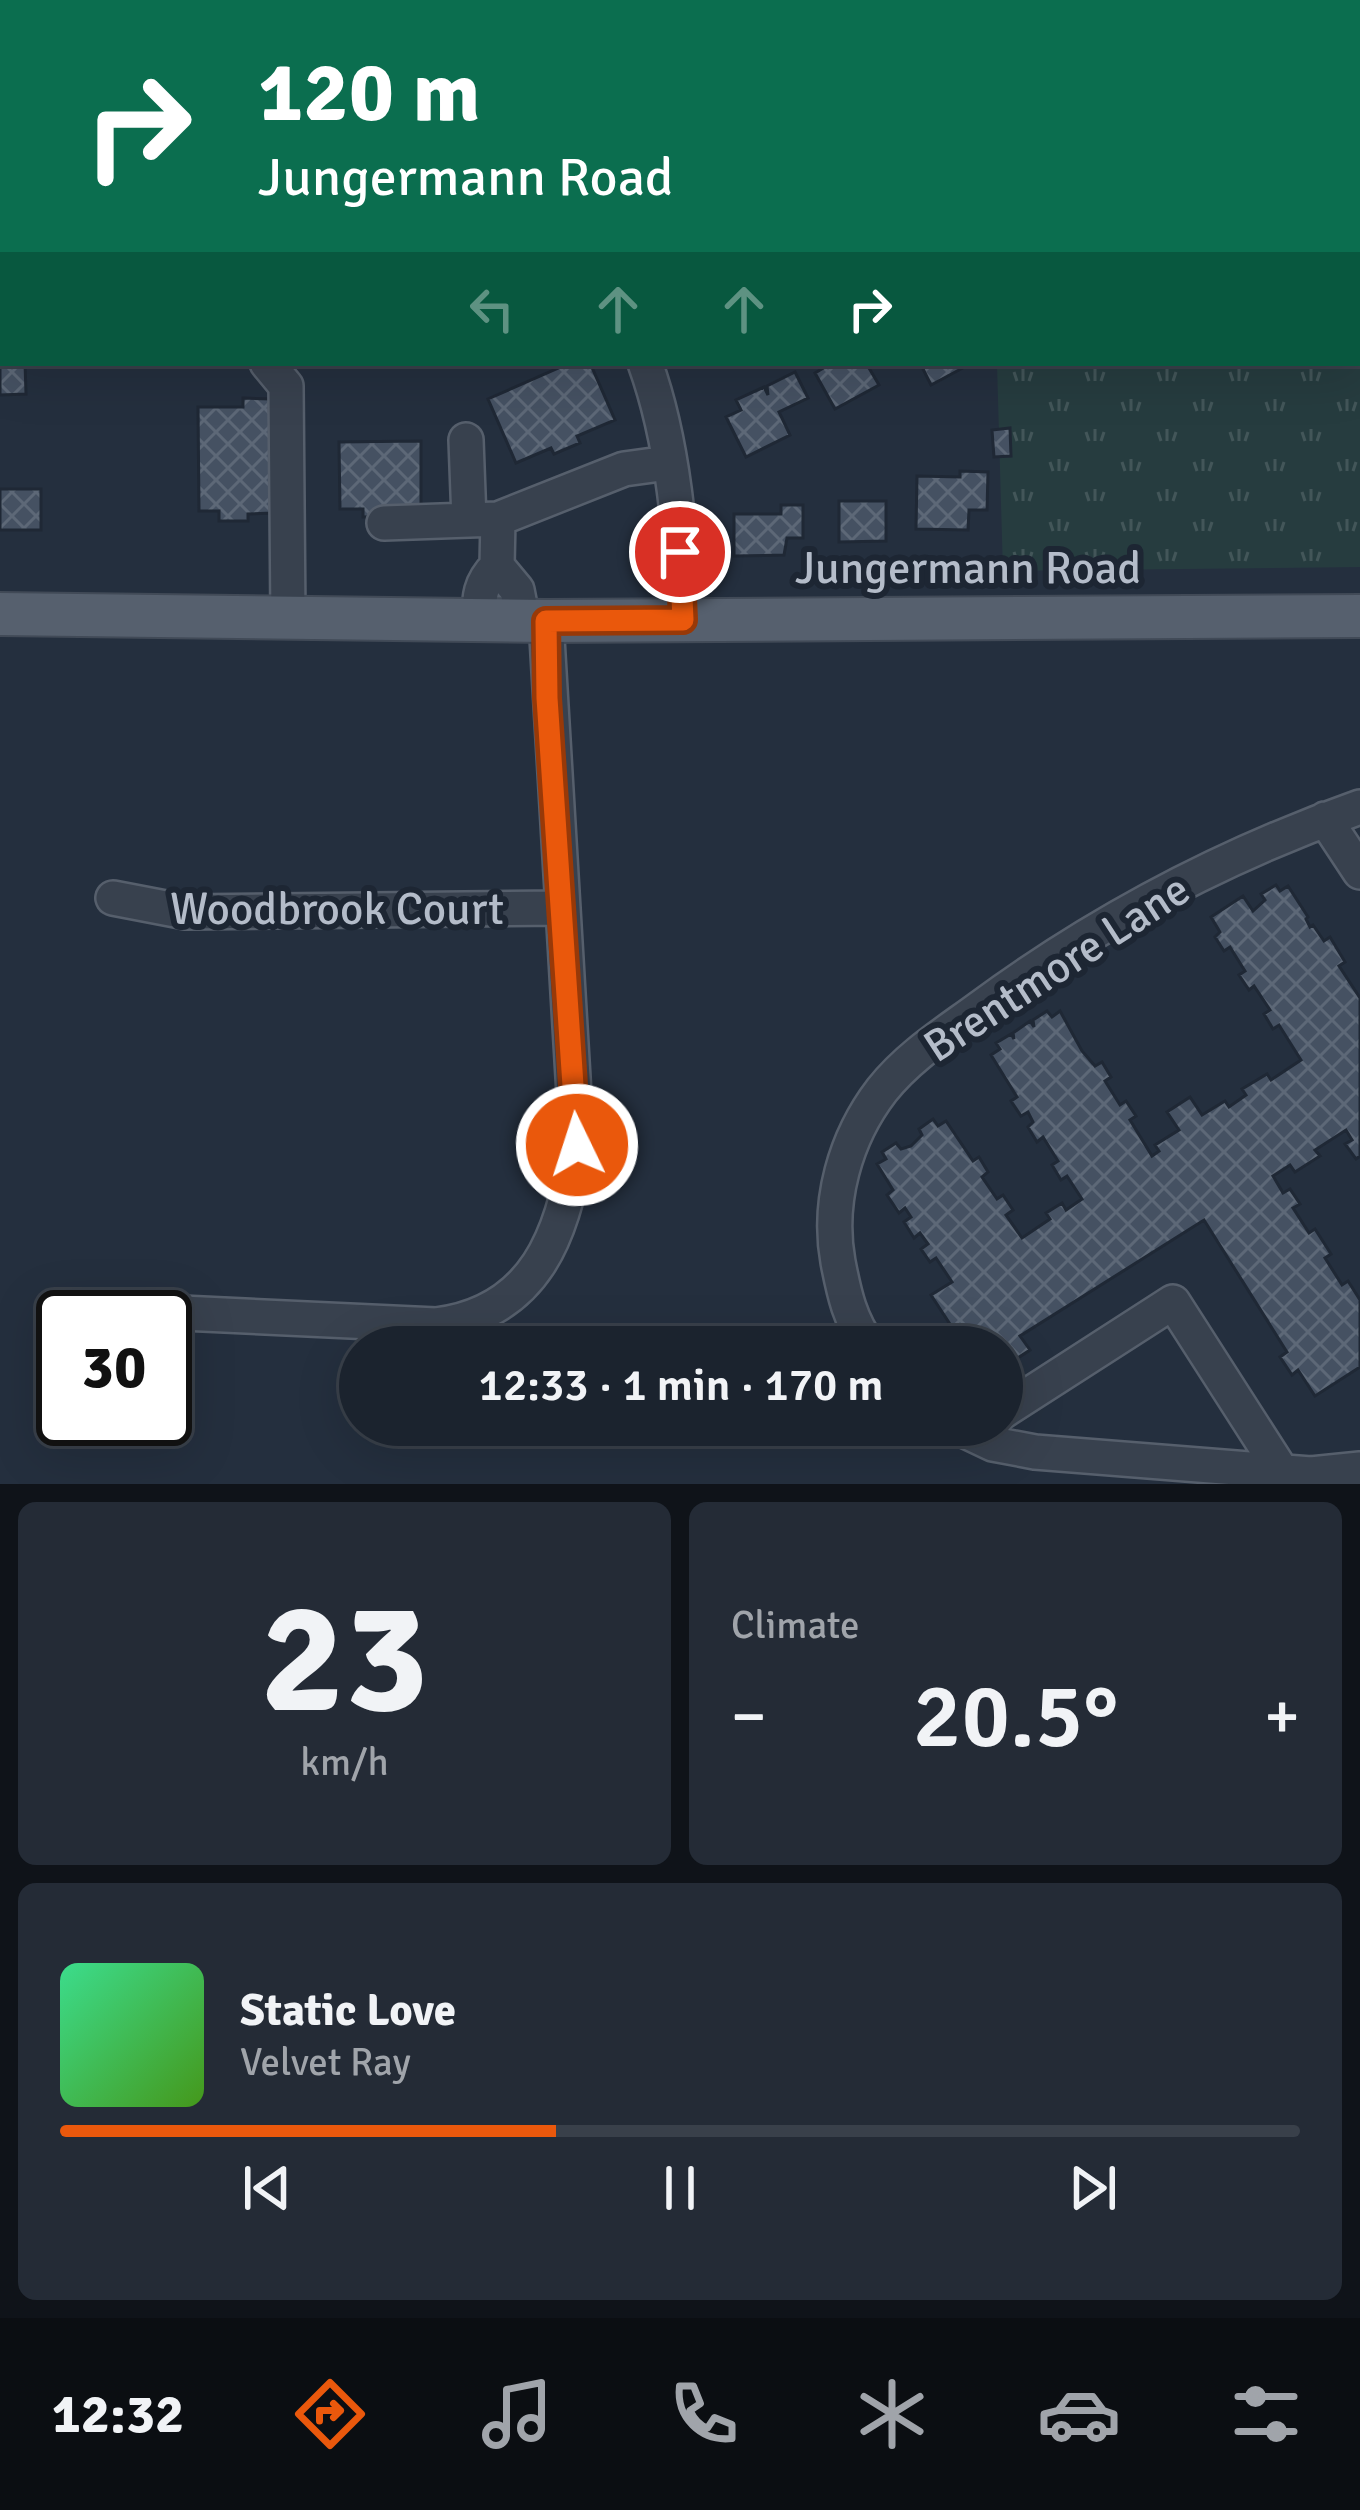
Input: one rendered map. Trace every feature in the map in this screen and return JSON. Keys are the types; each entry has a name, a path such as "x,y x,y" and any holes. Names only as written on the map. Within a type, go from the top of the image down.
{"main road":[{"name":"Jungermann Road","path":"0,614 534,621 1360,616"}],"street":[{"path":"269,366 286,386 288,618"},
{"path":"649,366 668,463 683,620"},
{"path":"192,1313 436,1324 468,1321 518,1290 549,1248 570,1194 577,1145 562,908 534,621 518,590 497,566 466,440"},
{"path":"384,524 483,520 623,470 668,463"},
{"path":"479,620 480,591 497,566"},
{"name":"Brentmore Lane","path":"859,1326 845,1300 835,1246 836,1200 845,1156 860,1122 883,1089 919,1052 1016,981 1148,899 1239,854 1360,807"},
{"path":"1325,819 1360,872"},
{"name":"Woodbrook Court","path":"113,898 186,912 562,908"},
{"path":"1023,1399 1174,1302 1282,1472"},
{"path":"1004,1446 1311,1474 1360,1469"}],"green space":[{"path":"997,366 1360,366 1360,567 1003,571"}],"building":[{"path":"0,366 25,366 26,394 0,395"},
{"path":"563,366 591,366 615,420 577,436 580,443 554,454 551,448 516,463 488,399"},
{"path":"827,366 868,366 879,385 835,409 815,373"},
{"path":"922,366 966,366 931,385"},
{"path":"795,372 808,398 779,412 790,435 746,457 726,417 741,410 736,400 764,387 768,395 767,386"},
{"path":"243,398 271,399 272,513 248,514 248,521 219,521 219,511 199,511 198,407 243,407"},
{"path":"1010,428 1011,456 994,457 992,430"},
{"path":"421,441 421,509 398,516 363,517 363,509 340,509 339,442"},
{"path":"960,471 988,472 987,510 969,510 968,530 916,529 917,476 960,477"},
{"path":"0,489 41,489 41,530 0,530"},
{"path":"839,501 886,501 886,541 839,542"},
{"path":"781,505 803,505 803,538 787,538 784,555 734,556 734,514 781,514"},
{"path":"1276,885 1280,891 1288,886 1310,927 1324,941 1330,937 1345,962 1339,966 1360,998 1360,1156 1356,1159 1345,1144 1352,1140 1346,1130 1315,1150 1320,1156 1295,1172 1290,1165 1273,1176 1283,1193 1290,1189 1300,1204 1293,1208 1331,1254 1325,1258 1342,1285 1348,1281 1360,1300 1360,1367 1315,1396 1298,1370 1292,1375 1280,1357 1287,1352 1204,1220 1023,1334 1023,1326 951,1326 931,1295 952,1282 936,1258 930,1262 921,1249 928,1244 920,1233 914,1238 904,1222 911,1217 905,1208 899,1213 887,1195 893,1190 877,1164 886,1159 882,1152 896,1143 901,1149 911,1146 922,1135 919,1129 933,1119 938,1126 946,1121 973,1161 979,1157 988,1172 982,1177 997,1199 1003,1195 1013,1210 1006,1215 1022,1238 1050,1219 1046,1213 1062,1203 1066,1210 1082,1199 1067,1176 1061,1180 1052,1165 1058,1161 1043,1137 1037,1142 1028,1127 1033,1122 1028,1112 1021,1116 1011,1101 1017,1097 991,1055 1000,1049 996,1043 1011,1034 1014,1039 1013,1033 1030,1021 1034,1027 1033,1020 1047,1011 1052,1017 1060,1011 1082,1051 1095,1066 1102,1062 1111,1077 1105,1081 1120,1105 1126,1101 1136,1116 1130,1120 1152,1156 1159,1151 1155,1145 1179,1130 1167,1112 1190,1097 1202,1115 1225,1101 1229,1107 1246,1095 1242,1089 1267,1074 1271,1080 1301,1060 1279,1025 1273,1029 1264,1014 1270,1010 1254,986 1249,990 1239,975 1245,971 1230,947 1224,951 1215,937 1220,932 1211,917 1243,896 1253,911 1265,900 1261,894"}],"route":[{"path":"577,1145 546,621 683,620 680,552"}]}
